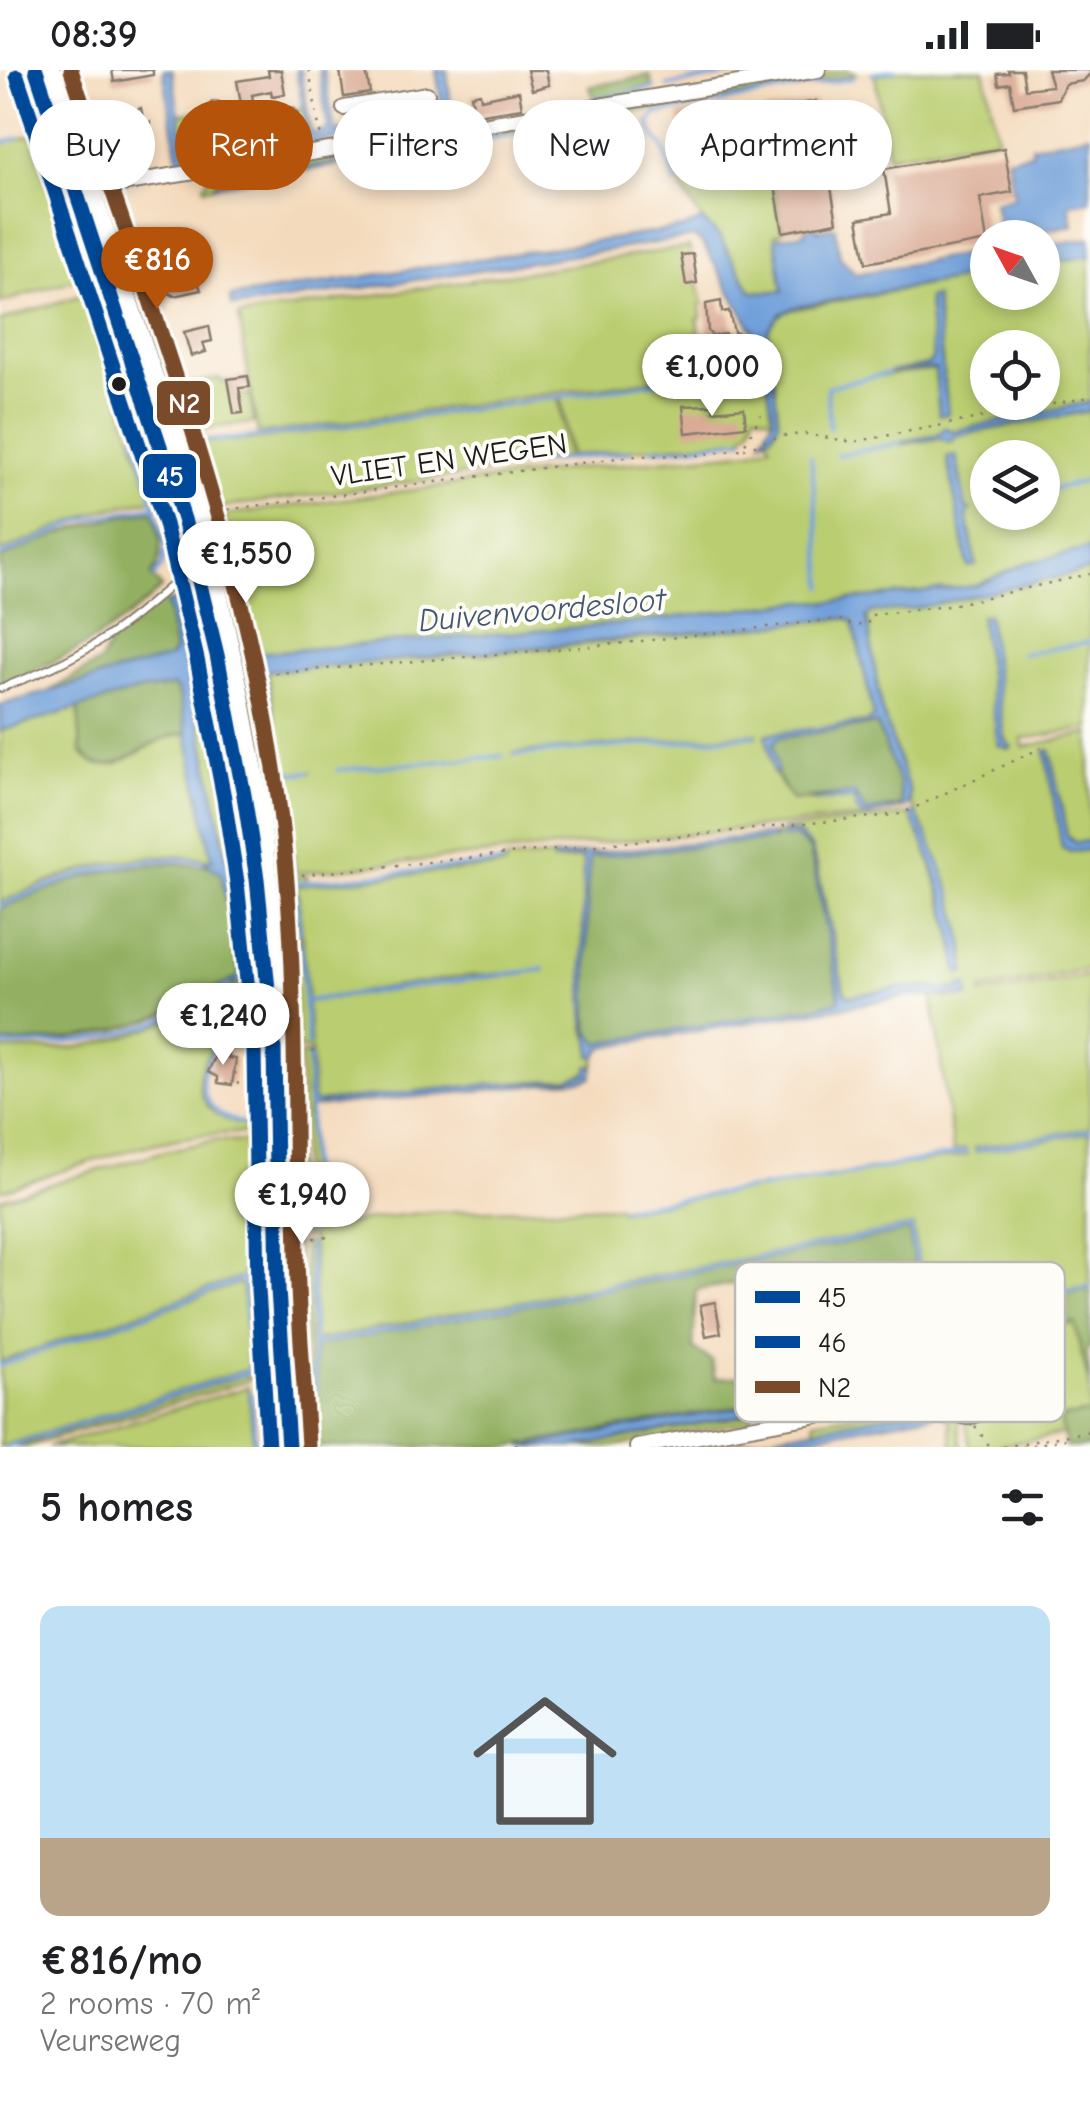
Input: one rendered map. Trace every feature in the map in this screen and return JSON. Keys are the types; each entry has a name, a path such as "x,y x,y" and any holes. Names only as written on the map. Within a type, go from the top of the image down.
{"main road":[{"path":"36,70 156,429 258,798 274,960 277,1240 288,1447"},
{"path":"50,70 79,198 165,406 199,515 196,573"},
{"path":"223,667 257,879 274,1050"}],"street":[{"path":"493,122 818,70"},
{"path":"394,100 426,94"},
{"path":"79,198 175,177"},
{"path":"638,1447 777,1422"}],"lane":[{"path":"0,688 33,677 109,638 196,573"}],"path":[{"path":"20,70 79,198"},
{"path":"20,70 120,389 134,419"},
{"path":"310,70 319,129"},
{"name":"VLIET EN WEGEN","path":"199,515 615,458 742,449 780,436 804,434 853,442 1090,396"},
{"path":"742,449 761,416"},
{"path":"151,470 196,573"},
{"path":"270,1447 256,1278 255,1083 244,883 223,667 260,674 615,644 830,620 845,620 852,626 867,624 872,614 947,606 1090,574"},
{"path":"268,878 901,814 972,784 1041,748"},
{"path":"274,1050 322,1050"},
{"path":"235,1072 238,1084 255,1083"},
{"path":"277,1240 331,1237"},
{"path":"972,1422 990,1447"},
{"path":"1022,1447 1090,1431"},
{"path":"1003,1447 1065,1439"}],"green space":[{"path":"847,70 856,74 724,98 723,90"},
{"path":"905,70 984,70 998,138 892,155 892,100 879,100 875,75"},
{"path":"650,75 653,87 595,98 589,87"},
{"path":"665,101 665,108 645,111 645,103"},
{"path":"513,125 513,131 493,134 493,129"},
{"path":"30,136 30,190 50,190 79,278 0,303 0,144"},
{"path":"333,156 333,162 313,166 313,160"},
{"path":"774,190 782,232 775,235 784,291 752,292 719,236 702,220 683,191"},
{"path":"121,202 139,266 194,258 197,271 147,288 153,312 118,212"},
{"path":"689,247 703,304 701,318 697,319 701,344 690,346 694,374 258,434 239,316"},
{"path":"1090,256 1090,402 1060,408 1060,330 970,330 970,420 1004,420 871,448 941,438 953,441 955,436 1060,420 1060,417 1090,411 1090,548 1023,564 976,586 830,602 803,601 630,623 260,653 223,515 571,469 752,451 770,445 768,437 776,429 768,330 786,311 970,277 970,310 1060,310 1060,261","holes":["935,298 948,413 939,414 935,369 864,378 928,365 933,358 928,299","956,456 976,565 968,567 947,457"]},
{"path":"84,294 153,499 97,512 0,552 0,321"},
{"path":"753,357 764,361 773,418 755,413 751,428 741,439 570,456 561,397 696,377"},
{"path":"220,378 221,382 228,381 231,397 250,394 253,423 199,429 190,406 185,408 216,505 219,503 202,442 259,439 558,398 567,457 496,466 487,472 214,508 180,406 189,402 185,385"},
{"path":"151,511 161,545 159,561 151,576 162,588 86,645 0,683 0,559 73,529"},
{"path":"1090,570 1090,728 1022,739 1023,747 1090,733 1090,841 1075,843 1067,835 1050,751 1045,751 1071,852 1090,850 1090,969 982,990 982,994 1090,975 1090,1128 974,1148 976,1152 1090,1132 1090,1285 1065,1290 1065,1262 918,1262 913,1226 314,1341 313,1246 308,1246 314,1447 310,1447 303,1243 312,1242 313,1238 303,1237 300,1055 310,1054 309,1234 370,1219 428,1212 618,1206 620,1210 967,1155 966,1149 953,1152 932,996 951,998 960,989 906,987 849,996 844,991 817,864 797,833 782,830 910,814 924,842 965,973 945,879 910,801 881,708 867,616 947,602","holes":["987,615 1004,738 1011,747 998,745 981,616"]},
{"path":"217,571 226,574 262,748 280,873 271,867"},
{"path":"190,590 202,609 218,681 258,922 256,941 244,859"},
{"path":"163,598 175,649 169,658 49,691 100,662 111,642"},
{"path":"846,618 853,621 874,717 867,722 772,734 767,739 773,772 792,800 854,799 857,811 864,817 295,873 284,776 312,772 284,772 267,671","holes":["757,733 757,736 514,754"]},
{"path":"261,671 280,773 290,874 286,874 253,672"},
{"path":"202,679 237,853 246,928 253,1042 249,1043 239,918 192,680"},
{"path":"174,686 187,733 162,739 109,765 89,760 81,751 78,708 133,692"},
{"path":"78,708 81,751 103,765 117,764 163,739 187,733 212,860 157,857 103,865 0,903 0,731"},
{"path":"877,724 899,782 902,806 866,812 854,793 792,800 776,772 773,744 778,738"},
{"path":"782,833 782,838 795,836 810,849 840,1000 598,1043 588,1029 590,857 774,839 774,834"},
{"path":"583,858 585,1029 591,1055 596,1057 594,1067 589,1066 587,1073 569,1079 313,1103 311,1050 299,1049 292,941 303,940 303,936 291,936 286,879 307,876 307,881 293,883 298,933 302,934 297,885 505,866 506,860","holes":["299,943 303,943 308,1000 458,977 546,970 307,1002 311,1045 307,1046"]},
{"path":"174,863 209,866 221,872 240,976 177,1009 134,1025 68,1039 0,1043 0,909 85,877 128,867"},
{"path":"240,983 245,1032 225,1040 211,1052 199,1081 202,1096 211,1109 225,1119 246,1125 246,1133 153,1144 0,1191 0,1050 100,1043 183,1014"},
{"path":"294,1056 297,1237 283,1225 288,1219 288,1168 282,1162 288,1157 288,1069 282,1061"},
{"path":"217,1140 255,1143 254,1280 261,1378 250,1379 245,1147 242,1277 0,1362 0,1199 165,1151"},
{"path":"260,1144 268,1148 268,1168 263,1174 268,1347 274,1353 274,1370 267,1376 259,1277"},
{"path":"909,1231 914,1262 749,1262"},
{"path":"297,1243 304,1447 295,1447 284,1250"},
{"path":"735,1265 735,1284 696,1290 693,1348 712,1361 715,1379 735,1377 735,1407 508,1447 318,1447 315,1346"},
{"path":"242,1285 248,1369 0,1447 0,1366"},
{"path":"1090,1289 1090,1388 1074,1323 1065,1325 1065,1294"},
{"path":"1075,1323 1090,1388 1090,1413 1065,1417 1065,1325"},
{"path":"246,1375 247,1381 26,1447 15,1447"},
{"path":"248,1387 254,1447 48,1447"},
{"path":"1090,1413 1090,1447 1066,1447 1061,1422 1065,1422 1065,1417"},
{"path":"735,1418 735,1422 746,1422 608,1447 575,1447"},
{"path":"814,1422 849,1422 815,1428"},
{"path":"950,1422 958,1422 962,1447 953,1447"},
{"path":"1062,1422 1063,1434 993,1447 970,1447 966,1423"}],"water":[{"path":"163,70 172,70 177,100 175,140"},
{"path":"296,70 301,70 306,100 301,100"},
{"path":"319,70 324,70 333,139 313,143 313,133 328,129"},
{"path":"436,70 447,70 450,100 441,100"},
{"path":"1090,134 1090,201 1069,204 1073,225 1060,228 1060,220 998,220 994,202 1014,197 1008,158 1032,153 1032,146"},
{"path":"333,162 333,166 313,169 313,166"},
{"path":"702,220 719,236 752,292 783,291 775,238 805,233 805,228 816,226 817,230 835,227 840,257 856,274 970,253 970,277 795,307 780,314 768,330 779,422 772,434 762,440 773,418 764,361 761,357 725,367 739,360 755,334 703,244 694,237 246,306 232,306 230,297 683,228"},
{"path":"1090,238 1090,256 1060,261 1060,243"},
{"path":"935,297 948,414 939,415 935,369 888,372 928,365 933,358 928,298"},
{"path":"1090,402 1090,411 1060,417 1060,408"},
{"path":"1006,420 1041,420 955,436 947,442 941,438 897,443 939,434 945,428 954,431"},
{"path":"956,455 966,508 970,510 967,515 976,565 968,567 947,457"},
{"path":"1090,548 1090,570 867,616 881,708 910,793 908,807 864,817 857,811 854,799 813,799 854,793 866,812 902,806 899,782 877,724 778,738 773,744 778,772 773,773 766,734 867,722 874,717 853,621 846,618 344,665 267,671 254,667 195,670 190,674 239,918 246,1007 240,983 226,986 240,975 221,873 202,861 212,860 179,694 174,686 133,692 0,731 0,705 169,658 175,649 167,603 176,599 188,664 194,666 252,657 256,653 630,623 803,601 830,602 976,586 1023,564"},
{"path":"988,615 1004,738 1009,749 998,745 980,616"},
{"path":"1050,750 1067,835 1075,843 1090,841 1090,850 1071,852 1062,848 1045,751"},
{"path":"916,813 950,891 962,933 965,973 958,973 942,894 910,814"},
{"path":"782,833 797,833 812,848 844,991 849,996 906,987 960,989 961,984 968,985 969,997 909,996 608,1046 596,1057 591,1056 584,1010 583,858 553,861 553,857 774,834 775,839 590,857 588,1029 598,1043 840,1000 810,849 795,837 782,838"},
{"path":"589,1066 594,1067 592,1077 584,1080 313,1107 313,1103 447,1088 569,1079 587,1073"},
{"path":"735,1408 735,1417 575,1447 521,1447"},
{"path":"851,1422 892,1422 799,1439 800,1447 793,1447 791,1441 756,1447 713,1447"}],"building":[{"path":"112,70 153,70 153,75 114,82"},
{"path":"268,70 281,70 285,94 272,96 271,91 252,95 253,100 240,100 237,81 269,76"},
{"path":"366,70 370,93 344,97 340,71"},
{"path":"527,70 546,70 549,85 532,90"},
{"path":"1008,70 1022,70 1025,89 1052,86 1047,70 1090,70 1090,74 1083,81 1065,84 1058,99 1014,106 1010,83 999,85 997,74 1009,73"},
{"path":"519,91 521,100 513,100 513,109 493,112 493,100 472,100 471,95 480,93 481,99"},
{"path":"1004,148 1012,192 980,198 984,220 970,220 970,244 866,263 858,219 891,213 887,190 892,190 892,168"},
{"path":"776,190 831,190 837,222 783,232"},
{"path":"693,254 697,283 686,285 681,255"},
{"path":"195,274 201,290 174,296 162,288 176,283 180,277"},
{"path":"721,301 722,312 729,311 734,332 749,337 731,346 725,334 712,336 708,331 706,304"},
{"path":"209,326 212,341 203,343 206,352 191,356 184,332"},
{"path":"248,376 250,387 239,388 243,413 234,414 228,379"},
{"path":"713,405 713,411 744,408 746,426 686,433 683,406"},
{"path":"218,1050 236,1059 232,1085 218,1083 218,1077 208,1072"},
{"path":"715,1302 721,1333 706,1336 700,1305"}],"waterway":[{"path":"667,86 757,70"},
{"path":"872,74 894,70"},
{"path":"732,100 853,78"},
{"path":"594,99 655,88"},
{"path":"665,112 655,114 649,123 665,152"},
{"path":"493,138 513,134"},
{"path":"0,143 18,138"},
{"path":"158,323 182,395"},
{"path":"198,441 258,437 558,397 695,376 725,367"},
{"path":"830,428 827,387 888,373"},
{"path":"186,408 216,503"},
{"path":"135,433 166,548 162,566 154,576"},
{"path":"649,449 744,439"},
{"path":"837,455 901,443"},
{"path":"514,465 630,452"},
{"path":"811,457 824,587"},
{"path":"1060,488 1090,480"},
{"path":"0,556 83,520 157,506"},
{"path":"221,518 260,654"},
{"path":"1022,654 1090,642"},
{"name":"Duivenvoordesloot","path":"176,668 225,661"},
{"path":"263,668 282,774 293,871"},
{"path":"515,755 755,735"},
{"path":"337,770 503,756"},
{"path":"282,774 309,772"},
{"path":"0,906 73,877 124,864 202,861"},
{"path":"300,933 294,883 502,863"},
{"path":"301,944 308,1045"},
{"path":"305,1001 544,969"},
{"path":"0,1046 67,1042 132,1030 181,1011 229,985"},
{"path":"246,1008 247,1124 216,1111 203,1084 208,1060 216,1047 229,1039 235,1037 244,1035 247,1035"},
{"path":"309,1057 310,1102"},
{"path":"310,1233 310,1105 315,1104"},
{"path":"977,1150 1090,1130"},
{"path":"246,1152 244,1279 250,1372"},
{"path":"621,1208 841,1176 966,1152"},
{"path":"737,1262 911,1228 916,1262"},
{"path":"310,1246 316,1447"},
{"path":"312,1345 735,1262"},
{"path":"0,1365 244,1279"},
{"path":"1065,1292 1090,1287"},
{"path":"6,1447 250,1371"},
{"path":"251,1393 256,1447"}],"transit line":[{"name":"45","path":"36,70 184,519 217,655 244,795 257,879 274,1049 278,1289 288,1447"},
{"name":"N2","path":"71,70 192,428 243,611 263,703 278,796 290,919 298,1287 308,1446"},
{"name":"46","path":"17,76 165,524 224,798 254,1050 258,1289 268,1447"}]}
